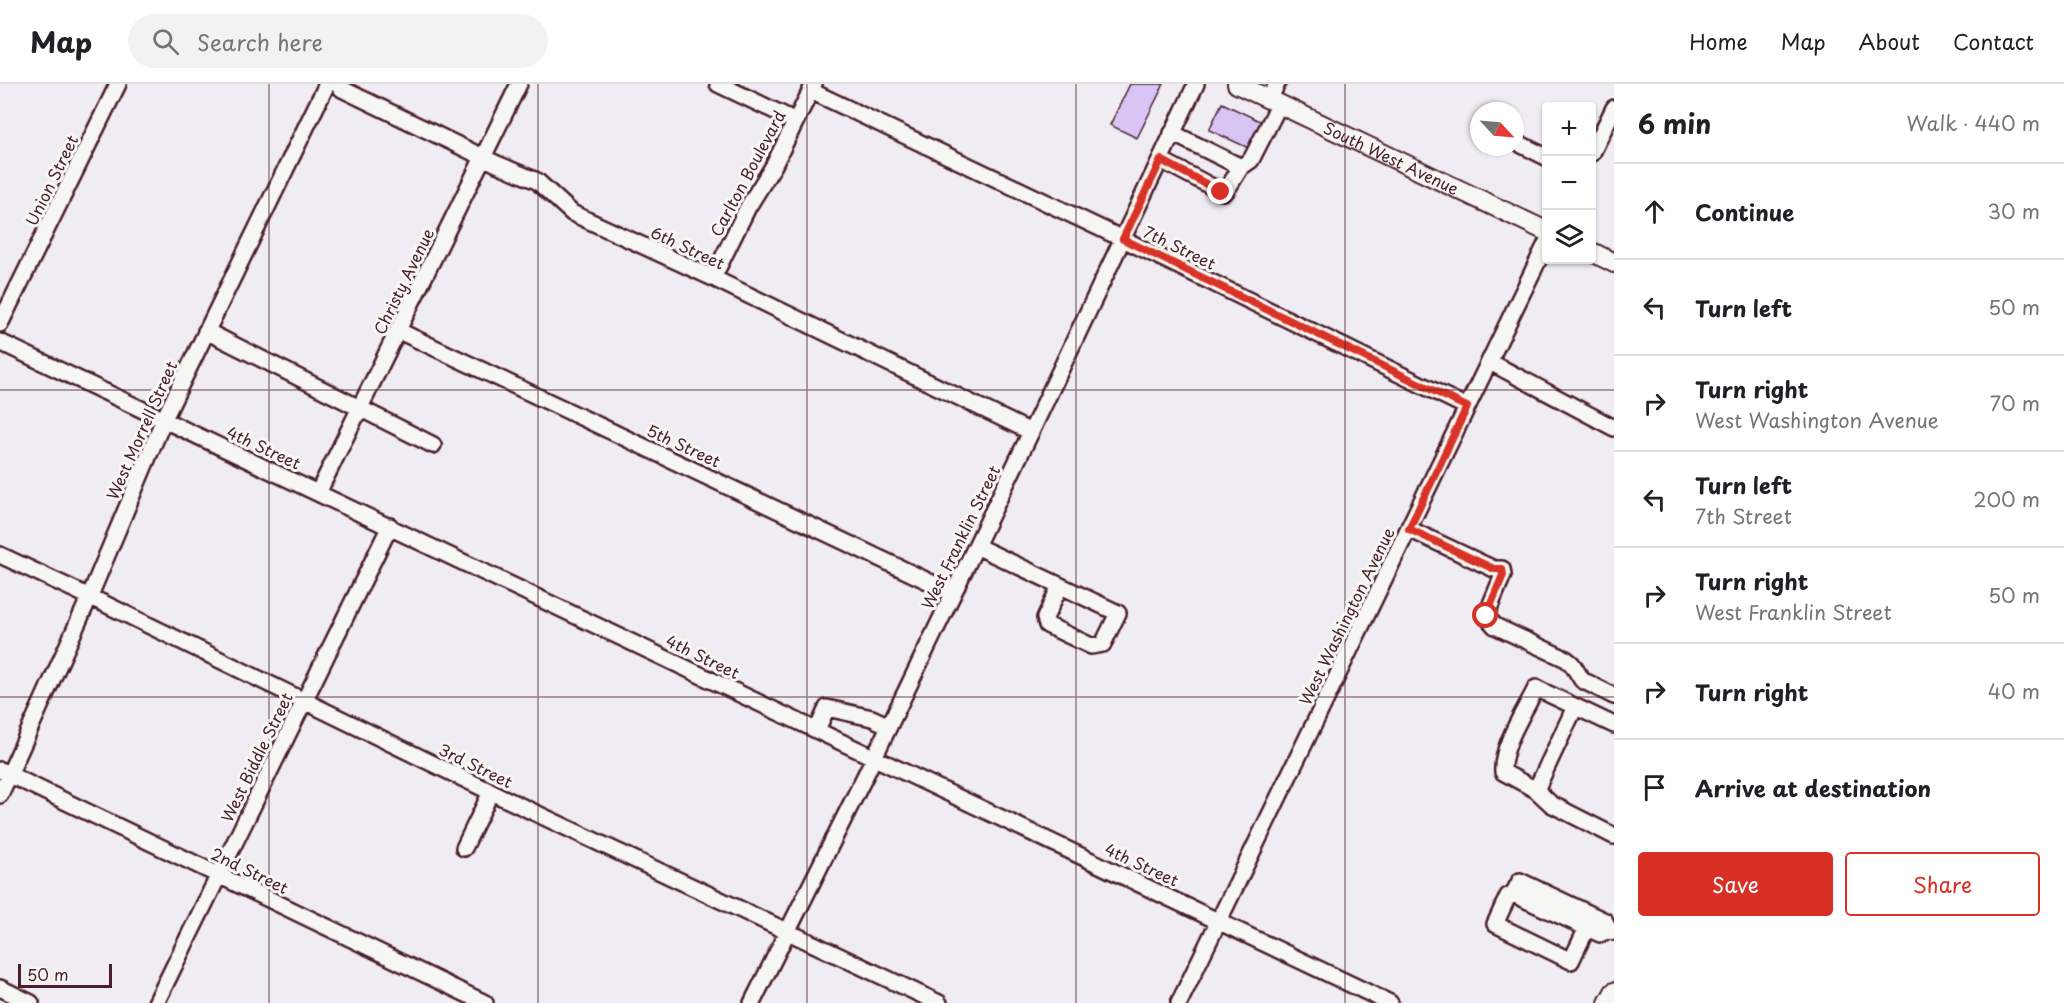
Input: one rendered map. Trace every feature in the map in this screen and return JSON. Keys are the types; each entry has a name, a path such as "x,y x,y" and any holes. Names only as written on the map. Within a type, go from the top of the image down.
{"main road":[{"name":"South West Avenue","path":"1237,84 1275,96 1542,229"},
{"path":"1596,254 1614,263"},
{"path":"1608,1003 1614,992"}],"street":[{"name":"Union Street","path":"0,324 118,84"},
{"name":"West Morrell Street","path":"0,795 5,772 89,598 164,419 327,84"},
{"name":"6th Street","path":"337,84 342,89 537,181 572,213 713,278 1031,432"},
{"name":"Christy Avenue","path":"318,493 519,84"},
{"path":"718,84 796,121"},
{"name":"West Franklin Street","path":"752,1003 976,546 1196,84"},
{"name":"Carlton Boulevard","path":"713,278 748,207 774,165 812,87"},
{"name":"7th Street","path":"812,87 1467,407"},
{"path":"1161,160 1221,192 1226,191 1241,167 1251,160 1275,96"},
{"path":"1596,145 1614,108"},
{"path":"1172,133 1241,167"},
{"path":"1524,146 1544,156"},
{"name":"West Washington Avenue","path":"1179,1003 1542,252"},
{"path":"206,330 361,407 433,446"},
{"name":"5th Street","path":"399,331 953,593"},
{"name":"4th Street","path":"0,342 1390,1003"},
{"path":"1490,362 1614,428"},
{"name":"West Biddle Street","path":"156,1003 390,526"},
{"path":"1409,529 1494,569 1502,569 1503,575 1486,616 1488,621 1566,659 1582,680 1614,696"},
{"path":"976,546 1118,613 1103,645 1091,646 1047,625 1045,618 1060,586"},
{"name":"3rd Street","path":"0,555 491,792 939,1003"},
{"path":"1614,725 1536,688 1506,749 1503,766 1503,772 1536,790 1551,804 1614,836"},
{"path":"1536,790 1575,707"},
{"path":"817,730 828,708 872,718 888,726"},
{"name":"2nd Street","path":"5,772 485,1003"},
{"path":"464,848 491,792"},
{"path":"1513,894 1587,928 1600,934 1612,931 1605,921 1520,881 1513,894 1508,896 1495,924 1571,960 1587,928"},
{"path":"0,988 31,1003"}],"building":[{"path":"1130,84 1164,84 1137,138 1110,125"},
{"path":"1222,103 1266,124 1253,150 1209,130"}],"route":[{"path":"1221,192 1161,160 1123,239 1467,407 1409,529 1494,569 1502,569 1503,575 1486,616"}]}
